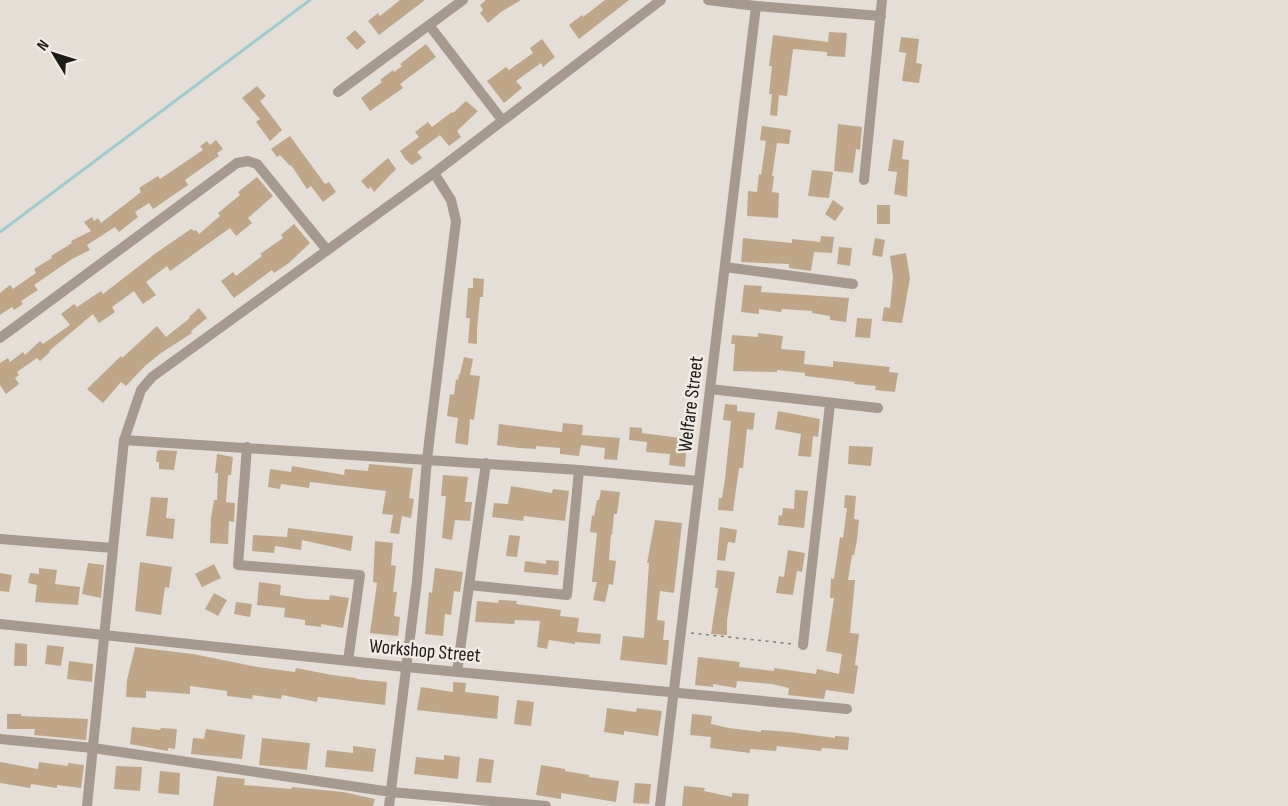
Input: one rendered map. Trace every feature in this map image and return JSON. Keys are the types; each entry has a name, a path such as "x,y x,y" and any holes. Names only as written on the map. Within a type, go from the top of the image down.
{"street":[{"path":"338,92 463,0"},
{"path":"87,806 124,440 141,390 152,377 434,173 661,0"},
{"path":"708,0 881,16"},
{"path":"864,180 882,0"},
{"name":"Welfare Street","path":"660,806 756,6"},
{"path":"429,25 502,120"},
{"path":"0,338 237,163 248,161 257,164 327,250"},
{"path":"389,806 417,581 427,459 456,221 451,200 434,173"},
{"path":"725,267 853,284"},
{"path":"710,388 878,408"},
{"path":"803,645 830,404"},
{"path":"124,440 486,463 699,481"},
{"path":"247,447 238,565 360,575 348,661"},
{"path":"457,672 486,463"},
{"path":"470,585 567,594 579,470"},
{"path":"0,539 113,548"},
{"name":"Workshop Street","path":"0,624 406,667 847,709"},
{"path":"0,739 93,748 391,792 546,806"}],"path":[{"path":"681,632 803,645"}],"building":[{"path":"400,0 425,0 379,35 368,21 378,13 380,16"},
{"path":"486,0 521,0 488,23 480,13 483,10 480,5"},
{"path":"605,0 629,0 579,39 569,25"},
{"path":"355,30 366,42 357,50 346,38"},
{"path":"829,32 847,33 845,57 827,56 827,52 793,49 787,96 779,95 777,116 770,115 772,94 769,94 772,66 769,66 773,35 828,42"},
{"path":"901,37 919,39 916,63 922,64 919,83 902,81 906,53 899,52"},
{"path":"542,39 555,57 543,67 541,63 516,81 522,88 504,103 487,81 506,67 509,70 533,53 530,48"},
{"path":"426,44 436,57 400,84 403,88 370,111 361,98"},
{"path":"257,86 266,96 260,101 282,130 270,141 256,122 260,119 242,98"},
{"path":"466,101 478,111 457,131 461,137 449,146 440,135 417,152 422,158 412,165 406,160 400,151 419,137 415,132 428,122 432,127"},
{"path":"838,124 862,127 860,150 856,149 853,173 834,171"},
{"path":"762,126 791,130 789,144 777,143 772,176 774,176 772,192 779,193 778,218 747,216 748,191 757,192 759,174 761,175 766,141 760,140"},
{"path":"290,136 325,184 329,182 336,192 323,202 311,186 307,189 291,165 280,155 277,157 271,149"},
{"path":"893,139 904,141 902,159 909,160 907,197 894,194 897,172 888,171"},
{"path":"216,140 223,149 217,153 219,156 185,180 188,185 153,209 149,203 135,212 138,217 119,232 115,227 87,245 90,250 72,259 34,285 38,290 21,301 23,304 14,310 12,307 0,315 0,293 10,285 13,289 36,273 34,269 72,243 71,241 91,231 84,222 92,217 94,221 98,218 101,223 141,192 139,188 158,176 160,179 203,150 200,146 207,141 210,145"},
{"path":"388,158 396,169 374,192 371,187 368,189 361,181"},
{"path":"812,170 833,172 829,198 808,196"},
{"path":"257,177 273,196 248,218 252,223 236,236 230,228 170,271 167,266 146,282 156,295 143,304 134,291 112,307 115,312 99,323 93,314 40,361 37,358 17,372 19,375 15,378 19,384 6,394 0,385 0,363 8,358 10,362 23,352 25,355 40,341 43,344 70,325 61,314 74,304 77,307 101,291 103,294 191,229 196,230 199,234 220,216 218,213 240,195 238,192"},
{"path":"833,200 844,208 835,221 825,214"},
{"path":"877,205 890,205 890,224 877,224"},
{"path":"294,224 310,243 289,263 274,273 272,270 234,298 221,281 233,272 236,276 262,256 260,254 283,238 281,235"},
{"path":"821,236 834,237 832,253 814,252 811,271 789,268 789,264 741,262 743,238 792,243 792,239 820,242"},
{"path":"875,238 885,240 882,257 872,255"},
{"path":"839,247 852,248 850,266 837,264"},
{"path":"906,253 910,278 902,323 882,321 884,307 890,308 893,277 890,256"},
{"path":"473,278 484,279 483,297 480,297 477,344 468,343 470,318 466,318 468,288 473,288"},
{"path":"744,285 762,286 761,292 849,298 846,322 830,320 830,316 812,313 812,311 782,309 781,312 759,309 759,314 741,312"},
{"path":"199,308 207,318 191,331 192,333 161,353 126,386 121,382 103,403 87,389 157,326 166,337"},
{"path":"857,318 872,319 870,338 855,337"},
{"path":"758,333 783,336 781,349 805,351 804,364 833,367 833,361 890,367 889,372 898,373 895,392 875,390 876,386 854,384 855,382 805,376 805,373 777,370 777,372 733,371 735,344 731,344 732,335 758,337"},
{"path":"464,357 473,359 470,375 480,376 474,420 470,419 468,445 455,443 458,418 447,416 450,394 454,395 456,379 458,380"},
{"path":"725,404 737,405 737,411 755,413 753,430 747,429 743,468 739,468 733,511 718,510 725,479 731,421 723,420"},
{"path":"778,411 820,419 818,437 813,436 811,457 798,456 801,434 775,429"},
{"path":"563,423 583,425 582,435 620,438 617,460 604,459 605,448 581,445 579,456 560,454 560,448 536,446 536,449 497,445 499,424 562,432"},
{"path":"630,427 642,428 642,433 687,439 685,467 669,465 670,454 646,452 647,442 629,440"},
{"path":"849,446 873,447 871,466 848,464"},
{"path":"157,451 177,451 174,470 159,469 159,462 156,462"},
{"path":"217,454 233,457 231,475 228,475 226,502 235,503 234,522 229,521 228,544 210,543 211,518 214,500 217,500 218,473 215,473"},
{"path":"369,464 413,468 409,498 414,499 411,518 402,516 399,534 390,533 393,515 382,514 386,491 310,482 309,488 281,484 280,489 268,487 270,469 291,472 292,466 344,475 345,469 368,471"},
{"path":"443,475 468,477 465,502 472,502 470,521 455,520 452,540 442,538 446,496 441,496"},
{"path":"511,486 552,493 553,489 569,491 565,521 524,516 523,521 492,517 494,503 508,504"},
{"path":"601,490 620,492 617,514 614,514 609,560 616,561 613,585 609,584 605,602 593,600 597,582 592,582 597,533 590,532 592,515 594,516"},
{"path":"795,490 808,491 804,528 778,525 779,515 782,516 783,508 794,509"},
{"path":"845,495 856,496 854,519 859,520 848,580 855,580 850,633 859,634 854,694 826,690 824,699 788,695 789,688 772,684 737,681 736,688 713,684 713,687 695,685 698,657 740,662 739,667 774,671 774,668 816,674 817,669 839,674 842,654 826,651 834,598 830,598 831,578 834,579 840,537 843,538 847,508 844,508"},
{"path":"151,497 168,498 166,518 175,519 173,539 146,536"},
{"path":"655,520 682,523 674,593 660,591 657,620 665,621 663,640 669,640 667,665 620,660 623,636 644,638 649,563 647,563"},
{"path":"720,527 737,530 735,543 728,542 725,561 717,560"},
{"path":"288,528 353,536 351,551 302,540 301,550 275,546 274,553 252,551 253,535 287,537"},
{"path":"509,535 520,536 517,557 506,556"},
{"path":"375,541 393,543 391,565 396,566 393,592 397,592 394,616 400,617 398,636 370,633 377,583 373,582"},
{"path":"788,550 805,553 802,572 797,571 793,595 776,593 779,576 784,577"},
{"path":"546,560 559,561 558,575 524,572 525,561 546,564"},
{"path":"140,562 172,567 169,588 165,587 161,615 135,611"},
{"path":"88,563 104,565 101,598 82,594"},
{"path":"214,564 221,578 202,587 195,574"},
{"path":"39,568 57,570 55,584 80,587 78,605 35,602 37,585 28,583 30,573 39,574"},
{"path":"435,568 463,572 460,592 454,591 451,615 445,614 443,636 425,634 429,592 432,593"},
{"path":"717,570 735,572 727,620 727,635 711,634 718,588 715,588"},
{"path":"0,573 12,575 9,592 0,591"},
{"path":"259,582 281,585 280,595 329,600 330,595 349,598 343,628 321,624 321,627 305,625 305,620 284,617 285,608 257,605"},
{"path":"214,593 227,600 218,616 205,609"},
{"path":"499,600 517,601 516,604 561,610 560,616 579,618 577,632 601,634 600,644 575,642 575,644 549,640 547,649 537,647 540,621 515,620 514,624 475,622 477,601 498,603"},
{"path":"236,602 252,604 250,617 234,614"},
{"path":"15,643 27,644 27,666 14,666"},
{"path":"47,645 64,647 61,666 45,664"},
{"path":"135,647 193,654 257,667 295,672 296,668 387,682 385,705 318,697 317,702 282,695 281,699 253,695 252,699 227,696 227,691 190,686 190,694 146,691 146,698 126,697 127,680"},
{"path":"69,661 93,664 92,682 67,679"},
{"path":"453,682 466,683 465,692 499,696 497,719 417,710 421,687 453,692"},
{"path":"517,700 534,702 531,726 514,724"},
{"path":"607,708 636,712 637,708 662,711 658,736 624,731 624,735 604,732"},
{"path":"7,714 88,719 86,740 34,735 35,729 7,729"},
{"path":"692,714 712,716 711,724 729,728 835,738 835,736 849,737 848,750 822,748 821,751 777,746 776,751 750,749 750,753 710,748 711,737 690,735"},
{"path":"132,727 177,729 175,749 168,748 168,751 130,744"},
{"path":"206,729 245,735 242,759 191,754 193,738 204,739"},
{"path":"262,738 310,743 307,770 259,765"},
{"path":"353,746 376,749 373,772 325,767 327,750 353,753"},
{"path":"444,755 460,757 458,779 414,774 416,757 444,760"},
{"path":"479,758 494,760 491,783 476,782"},
{"path":"0,762 38,769 39,762 68,766 68,763 84,765 81,788 57,785 57,788 31,784 30,788 0,783"},
{"path":"541,765 589,775 589,777 619,781 616,802 561,793 561,799 536,795"},
{"path":"116,766 142,767 140,791 114,789"},
{"path":"160,771 180,773 179,795 158,793"},
{"path":"217,776 245,779 244,785 343,792 375,799 373,806 213,806"},
{"path":"635,783 651,784 649,804 633,803"},
{"path":"684,786 705,788 704,791 732,797 732,793 749,794 748,806 682,806"}],"waterway":[{"path":"0,232 310,0"}]}
